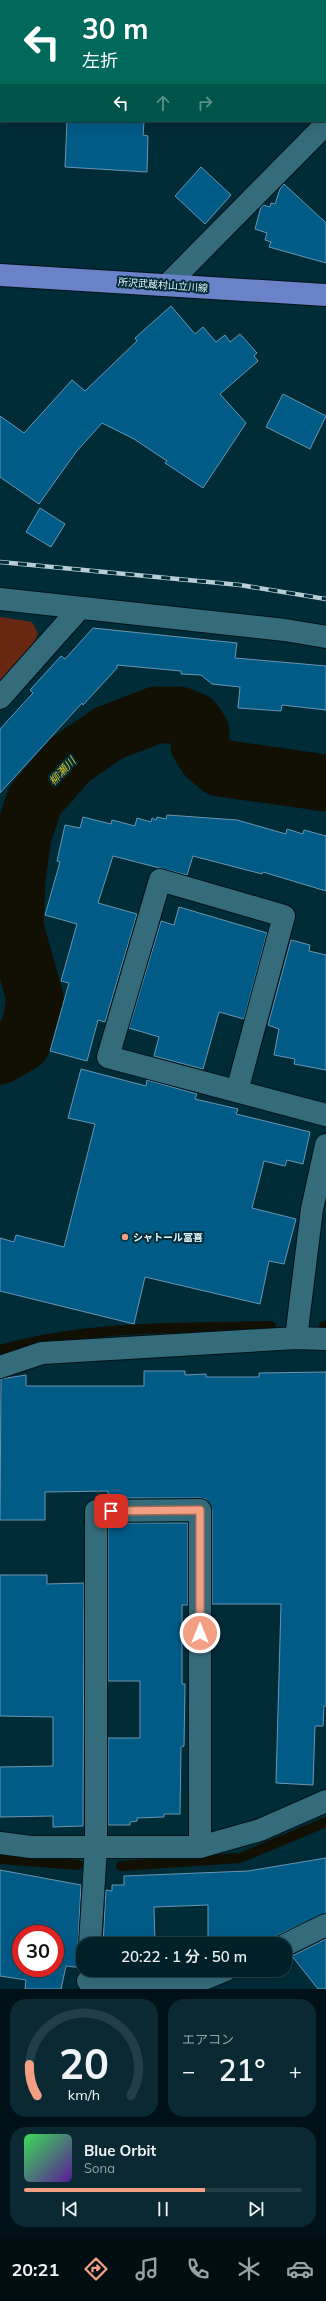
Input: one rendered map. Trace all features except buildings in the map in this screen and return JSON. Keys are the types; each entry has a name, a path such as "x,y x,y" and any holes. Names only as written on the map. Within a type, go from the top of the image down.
{"main road":[{"name":"所沢武蔵村山立川線","path":"0,275 326,295"}],"street":[{"path":"168,285 326,124"},
{"path":"0,599 285,630 326,637"},
{"path":"0,698 80,608"},
{"path":"237,1091 284,916 160,880 108,1058 326,1115"},
{"path":"296,1338 312,1209 326,1145"},
{"path":"0,1367 42,1353 296,1338 326,1339"},
{"path":"90,1937 96,1847 96,1511 200,1510 200,1847"},
{"path":"0,1843 31,1846 200,1847 260,1830 326,1801"},
{"path":"292,1942 326,1926"},
{"path":"86,1980 186,1986 208,1977"}],"shaded area":[{"path":"0,617 32,622 38,633 34,643 0,681"}],"waterway":[{"name":"柳瀬川","path":"0,1056 22,1043 31,1023 35,998 15,927 17,880 23,835 35,800 71,759 109,733 156,715 179,715 194,721 201,732 199,745 206,756 220,768 326,783"},
{"path":"0,1350 33,1342 101,1332 135,1329 271,1326"},
{"path":"121,1866 240,1858 326,1822"},
{"path":"0,1859 78,1865"}],"railway":[{"path":"0,562 240,585 326,599"}],"place":[{"name":"シャトール冨喜","path":"125,1237"}],"route":[{"path":"111,1511 200,1510 200,1633"}]}
